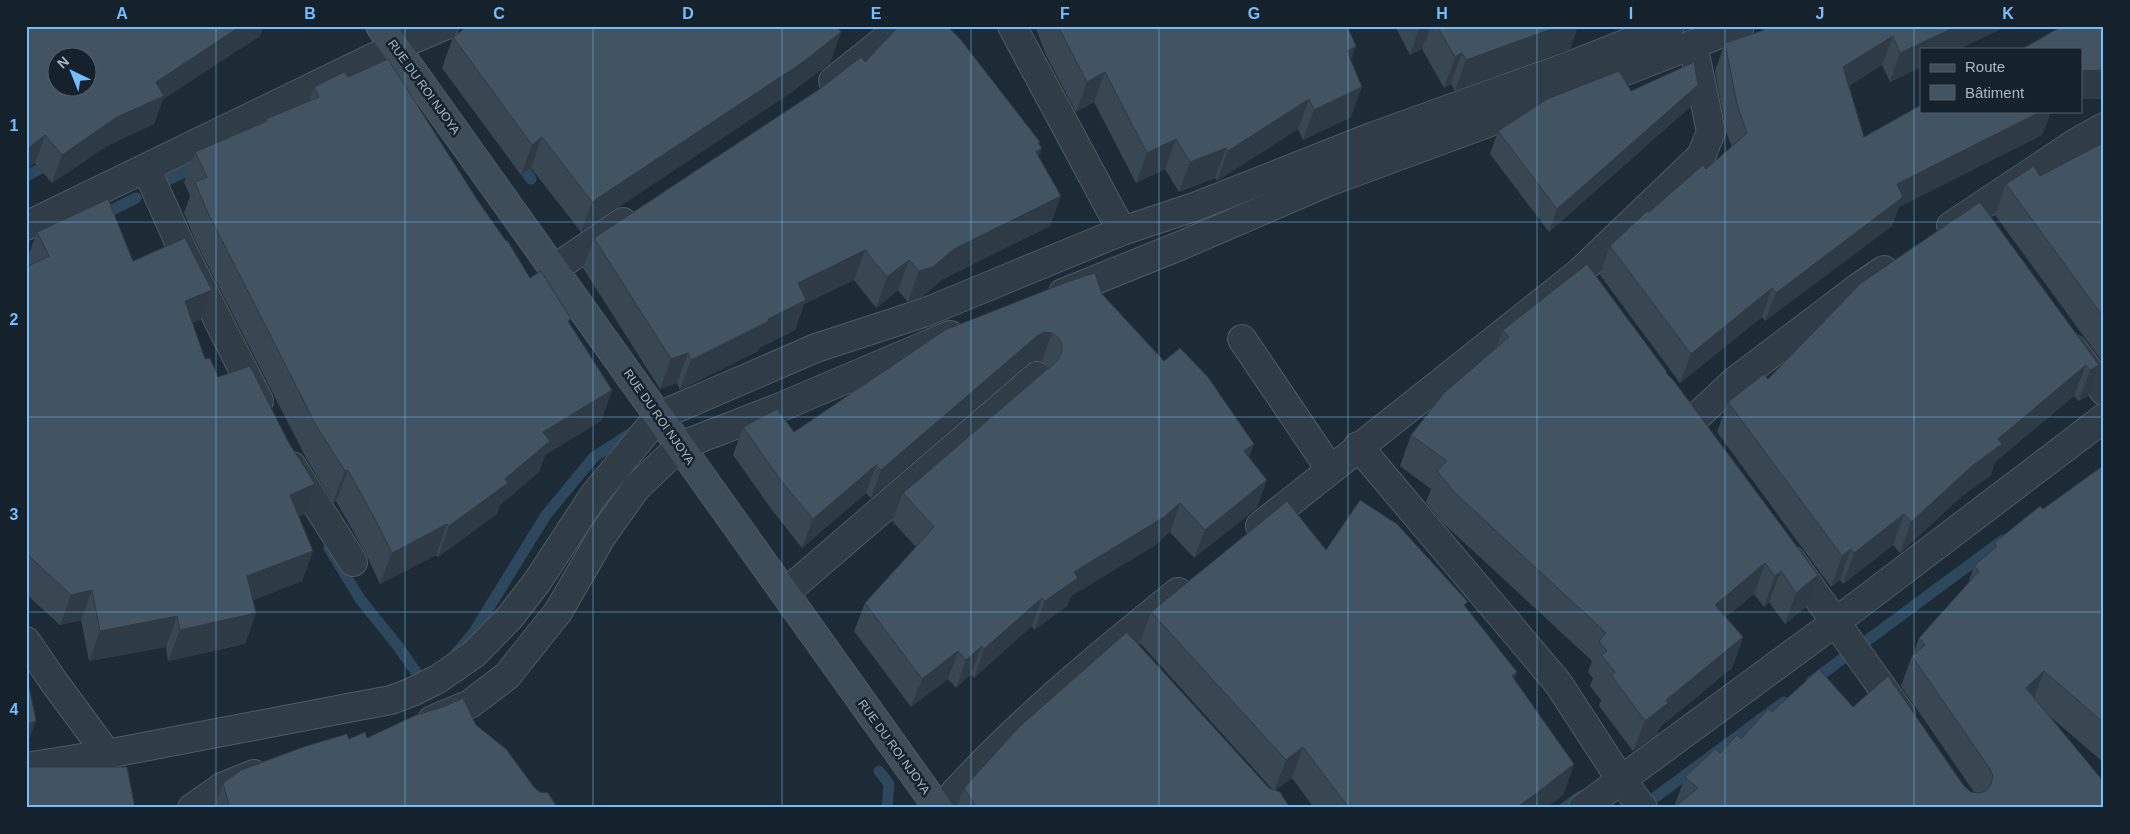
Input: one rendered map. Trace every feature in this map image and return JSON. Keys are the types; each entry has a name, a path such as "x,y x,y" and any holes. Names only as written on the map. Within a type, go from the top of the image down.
{"main road":[{"name":"RUE DU ROI NJOYA","path":"388,37 939,808"}],"street":[{"path":"26,226 146,168 388,37 444,26"},
{"path":"815,94 902,26"},
{"path":"1012,26 1122,231"},
{"path":"1036,303 1182,246 1328,182 1577,90 1740,26"},
{"path":"26,767 107,754 391,700 438,679 474,654 510,617 537,582 594,495 659,416 816,348 926,312 1122,231 1197,206 1374,136 1572,65 1659,28"},
{"path":"1239,543 1358,446 1579,273 1701,156 1711,132 1693,44"},
{"path":"1932,239 1979,220 2077,142 2104,127"},
{"path":"146,168 182,249 276,434 301,481 353,562"},
{"path":"554,269 646,207"},
{"path":"1673,399 1696,430 1736,381 1859,287 1908,255"},
{"path":"1579,273 1596,297"},
{"path":"406,729 424,724 470,704 507,676 558,612 602,536 636,488 680,446 776,409 976,326"},
{"path":"2058,329 2104,391"},
{"path":"1242,339 1330,469"},
{"path":"785,594 1037,376"},
{"path":"1583,808 1837,621 2104,418"},
{"path":"1358,446 1558,683 1621,780 1643,808"},
{"path":"1778,542 1837,621 1916,735"},
{"path":"939,808 997,747 1117,641 1201,574"},
{"path":"26,641 107,754"},
{"path":"1117,641 1136,662"},
{"path":"461,708 478,731"},
{"path":"192,808 230,784 282,765"}],"building":[{"path":"26,26 241,26 156,82 164,96 117,117 62,155 45,135 26,150"},
{"path":"468,26 836,26 841,32 803,62 592,202 542,137 532,145 453,37"},
{"path":"899,26 947,26 961,40 1040,142 1038,143 1042,148 1036,152 1061,196 954,249 933,267 919,271 909,260 887,277 865,250 798,283 806,300 768,319 769,321 691,360 688,353 671,359 594,238 821,88 861,57 865,62"},
{"path":"1058,26 1347,26 1356,46 1347,51 1362,87 1314,110 1309,99 1228,151 1226,148 1190,162 1176,139 1147,153 1105,72 1087,82"},
{"path":"1437,26 1560,26 1466,60 1462,53 1455,57"},
{"path":"1763,26 1957,26 1900,53 1893,36 1843,67 1864,137 1920,106 1920,112 2040,112 1897,184 1903,197 1776,293 1772,288 1691,354 1610,246 1647,211 1649,212 1703,165 1706,169 1747,133 1737,104 1725,43 1764,30"},
{"path":"2062,26 2104,26 2104,70 2082,71 2082,48 2024,48"},
{"path":"388,59 478,201 507,240 530,278 541,271 571,319 568,321 612,390 543,432 550,441 505,479 508,483 449,526 447,524 392,553 348,470 345,471 317,427 207,211 195,182 207,177 195,152 319,97 314,87 344,72 348,77"},
{"path":"1694,62 1698,85 1557,209 1498,131 1547,99 1619,71 1631,91"},
{"path":"2104,143 2104,318 2006,184 2034,166 2040,176"},
{"path":"108,199 133,261 185,238 212,290 185,301 205,359 210,358 218,377 250,366 289,443 315,484 290,495 313,551 247,576 256,613 180,630 177,616 100,631 92,590 71,595 26,553 26,267 49,256 37,232"},
{"path":"1980,202 2099,365 2090,370 2086,365 1998,439 2002,444 1972,466 1911,522 1904,514 1854,553 1851,549 1842,556 1728,402 1764,374 1768,379 1861,283"},
{"path":"1587,264 1666,373 1674,381 1818,575 1796,593 1781,571 1775,576 1765,563 1715,605 1743,637 1666,700 1668,703 1645,721 1611,675 1615,672 1601,655 1607,651 1599,641 1606,633 1454,492 1437,471 1447,461 1411,435 1444,393 1509,337 1503,330"},
{"path":"1095,273 1102,294 1164,361 1180,348 1208,377 1254,444 1244,451 1267,480 1205,530 1180,503 1164,517 1074,572 1078,578 1045,601 1042,598 984,649 982,646 966,660 958,651 922,679 865,603 934,527 903,493 1058,360 1062,352 1062,344 1059,338 1052,333 1044,332 1037,336 881,470 876,465 813,519 782,482 743,427 777,409 794,432 945,330 1067,282"},
{"path":"2104,465 2104,723 2044,671 2026,688 2104,782 2104,808 1673,808 1698,788 1685,777 1715,749 1720,753 1737,735 1741,739 1768,709 1772,712 1819,669 1853,707 1888,676 1964,786 1971,792 1979,793 1986,791 1991,784 1993,776 1990,769 1912,656 1925,645 1919,638 1979,571 1974,566 1997,546 1994,543 2040,506 2043,509"},
{"path":"1360,500 1397,524 1468,602 1464,605 1517,672 1512,676 1574,764 1516,808 1349,808 1303,747 1286,760 1151,612 1287,501 1326,550"},
{"path":"1127,632 1269,788 1280,792 1290,808 977,808 964,788 1019,727"},
{"path":"26,671 36,721 26,726"},
{"path":"463,698 476,725 506,749 534,787 540,792 548,793 558,808 230,808 223,783 241,770 306,746 347,734 349,739 365,732 367,738 416,715 440,708"},
{"path":"26,767 127,767 135,808 26,808"}],"waterway":[{"path":"518,161 531,179"},
{"path":"26,176 54,162"},
{"path":"160,184 202,163"},
{"path":"98,217 136,198"},
{"path":"454,656 474,632 546,515 594,457 634,431"},
{"path":"1811,682 2003,540"},
{"path":"329,548 360,599 397,645 421,679"},
{"path":"1642,807 1784,702"},
{"path":"879,771 889,784 887,808"},
{"path":"1564,808 1581,796"}]}
